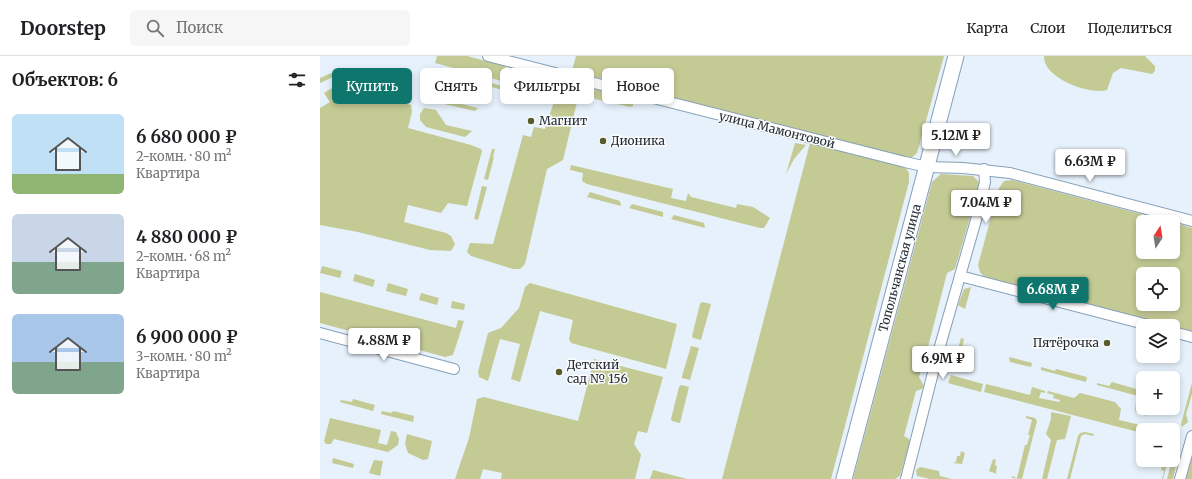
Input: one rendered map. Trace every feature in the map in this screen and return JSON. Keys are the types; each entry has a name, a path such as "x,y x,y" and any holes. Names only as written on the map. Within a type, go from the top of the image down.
{"main road":[{"name":"Топольчанская улица","path":"844,479 956,56"}],"street":[{"name":"улица Мамонтовой","path":"488,56 927,167 984,169 1010,173 1192,221"},
{"path":"906,479 985,182 984,169"},
{"path":"960,276 1136,322"},
{"path":"320,333 454,369"},
{"path":"1180,334 1192,337"},
{"path":"1180,479 1192,436"}],"green space":[{"path":"437,56 467,56 505,66 505,68 500,68 500,81 492,78 492,68 453,68 435,63"},
{"path":"576,56 944,56 917,153 910,159 674,98 674,68 602,68 602,79 594,77 594,68 573,68"},
{"path":"1044,56 1145,56 1155,66 1155,71 1152,74 1121,68 1113,73 1107,90 1089,90 1068,83 1059,78 1046,64"},
{"path":"332,73 332,77 320,83 320,78"},
{"path":"492,83 500,85 500,89 492,87"},
{"path":"332,88 332,104 411,105 412,112 408,128 481,149 482,151 467,206 448,203 441,213 408,205 404,222 446,233 451,236 455,244 451,251 430,250 358,232 320,225 320,108 330,102 324,93"},
{"path":"595,88 602,90 602,101 595,99"},
{"path":"444,104 462,104 478,108 475,111"},
{"path":"553,104 577,104 563,160 547,169 525,264 520,269 513,269 471,256 467,252 470,243 493,244 523,135 531,137 534,127 545,129"},
{"path":"617,104 633,104 633,106 630,107"},
{"path":"424,108 436,110 446,125 472,131 465,137 426,127 420,120 420,114"},
{"path":"795,143 806,145 794,159 786,174"},
{"path":"810,143 906,168 909,173 909,182 831,479 722,479"},
{"path":"492,149 495,149 494,157 488,180 484,179"},
{"path":"571,165 673,189 671,198 686,201 688,193 691,197 736,208 737,204 753,207 770,218 764,228 760,228 587,184 582,181 583,173 570,170"},
{"path":"941,174 973,176 979,182 979,186 955,269 947,273 927,351 931,354 930,365 922,368 919,377 924,386 922,389 916,391 904,436 909,439 910,442 900,476 895,479 853,479 932,182"},
{"path":"1012,180 1144,215 1136,215 1136,259 1180,259 1180,224 1192,228 1192,333 1180,330 1180,319 1140,319 985,278 980,272 978,265 999,188 1004,181"},
{"path":"482,186 487,187 478,220 474,219"},
{"path":"590,192 620,201 621,206 587,197"},
{"path":"632,204 663,212 663,217 629,208"},
{"path":"674,215 704,223 705,228 671,219"},
{"path":"322,266 342,271 340,278 320,273"},
{"path":"355,274 375,280 373,287 353,281"},
{"path":"388,283 408,289 406,296 386,291"},
{"path":"530,283 677,324 666,369 571,343 569,339 573,320 540,311 520,382 511,379 520,344 500,339 488,381 479,377 478,372 488,333 501,328 519,308 525,287"},
{"path":"971,287 965,309 958,305 964,289"},
{"path":"320,292 456,328 458,320 464,321 453,355 445,357 320,323"},
{"path":"421,293 439,298 437,305 419,300"},
{"path":"452,301 465,304 464,310 451,308"},
{"path":"702,302 711,304 701,340 693,338 692,336 700,304"},
{"path":"961,338 964,339 962,349 968,351 967,355 957,353"},
{"path":"691,346 699,348 690,380 682,378 682,376"},
{"path":"1009,357 1032,363 1031,367 1010,362"},
{"path":"594,359 663,377 647,433 638,431 634,444 641,455 635,479 501,479 502,473 483,469 480,479 455,479 469,438 477,399 484,397 578,421"},
{"path":"1041,367 1055,371 1056,369 1087,377 1086,382 1041,370"},
{"path":"951,375 983,384 981,392 948,383"},
{"path":"1112,382 1136,389 1136,395 1097,385 1097,383 1109,386"},
{"path":"1192,383 1192,394 1186,414 1188,422 1182,427 1181,424"},
{"path":"986,384 1030,395 1032,387 1045,391 1045,393 1041,392 1039,398 1059,402 1060,400 1053,398 1054,395 1047,393 1048,391 1074,398 1080,393 1115,402 1121,409 1119,420 1136,424 1136,431 984,392"},
{"path":"681,385 689,387 680,423 672,421 671,419 679,387"},
{"path":"353,399 375,405 373,411 340,402 341,400 352,402"},
{"path":"382,411 392,413 393,411 414,416 413,422 381,414"},
{"path":"1051,412 1071,416 1065,439 1057,440 1047,479 1042,479 1051,440 1046,434 1051,419"},
{"path":"1026,416 1035,418 1037,421 1022,479 1012,478 1012,476 1017,478 1025,445 1027,445 1030,435 1028,435 1032,420 1026,418"},
{"path":"330,418 381,430 378,443 387,445 391,431 396,432 399,439 398,445 388,452 334,439 331,444 326,444 324,441"},
{"path":"1085,432 1094,434 1093,436 1085,434 1081,436 1070,479 1067,479 1078,436 1080,433"},
{"path":"407,434 432,441 428,459 423,460 408,453 405,444"},
{"path":"961,451 965,453 962,464 953,463 956,462 957,456 960,456"},
{"path":"1192,451 1192,479 1185,479"},
{"path":"333,458 354,464 353,468 332,463"},
{"path":"993,459 996,460 995,465 997,466 997,474 989,471"},
{"path":"374,460 383,461 380,476 369,473"},
{"path":"920,467 939,471 940,476 952,479 930,479 917,476 916,470"},
{"path":"1162,467 1166,467 1163,479 1164,471 1161,470"},
{"path":"1170,467 1176,467 1173,479 1167,479"},
{"path":"653,470 687,479 650,479"}],"place":[{"name":"Магнит","path":"531,121"},
{"name":"Дионика","path":"603,141"},
{"name":"Пятёрочка","path":"1107,343"},
{"name":"Детский сад № 156","path":"559,372"}]}
